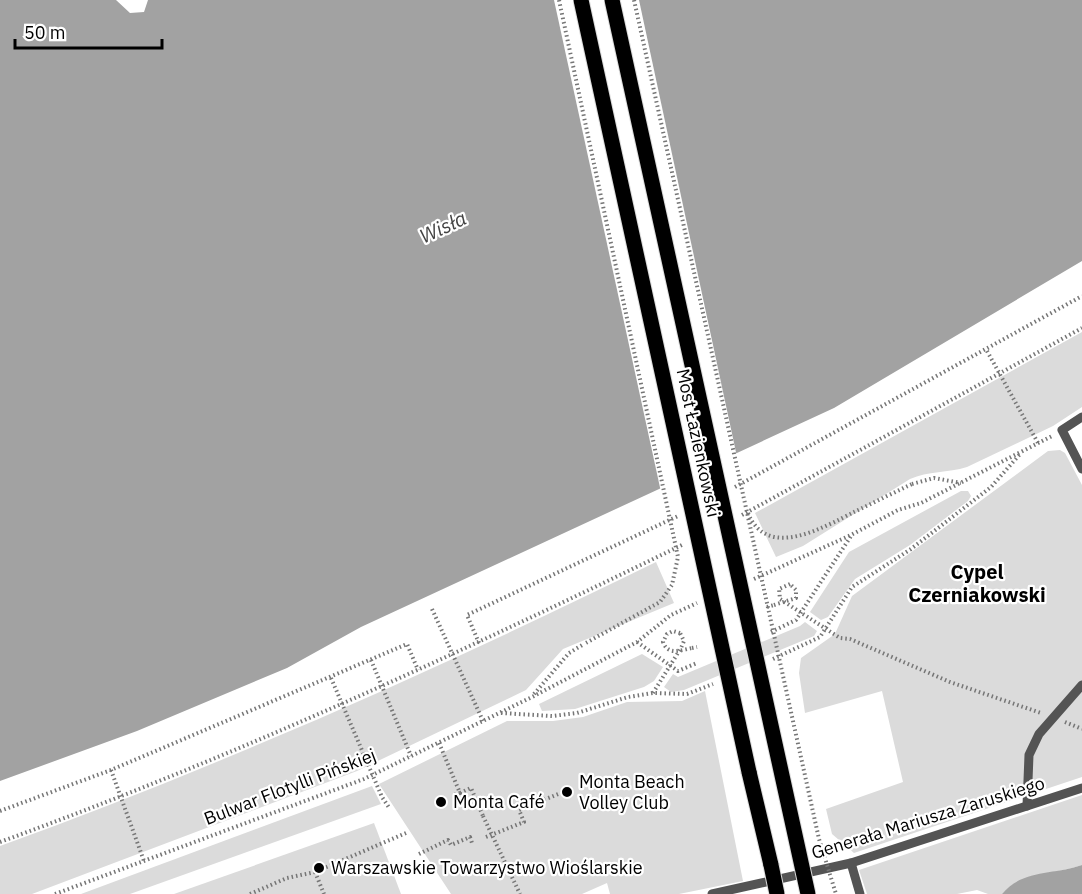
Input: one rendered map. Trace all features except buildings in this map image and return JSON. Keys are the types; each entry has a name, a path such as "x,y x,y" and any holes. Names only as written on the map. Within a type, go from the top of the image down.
{"main road":[{"name":"Most Łazienkowski","path":"581,0 777,894"},
{"name":"Most Łazienkowski","path":"612,0 807,894"}],"lane":[{"path":"1082,417 1062,430 1082,469"},
{"path":"1027,806 1029,755 1040,734 1082,685"},
{"name":"Generała Mariusza Zaruskiego","path":"712,894 851,863 1082,788"},
{"path":"851,863 860,894"}],"path":[{"name":"Bulwar Flotylli Pińskiej","path":"55,894 372,775 532,697 569,653 660,602 672,585 678,557 559,0"},
{"path":"635,0 752,522 770,535 781,538 803,536 912,484 934,478 962,484 1062,430"},
{"path":"635,0 819,839 836,894"},
{"path":"732,489 987,351 1082,296"},
{"path":"732,520 1082,328"},
{"path":"987,351 1038,443"},
{"path":"770,660 820,637 852,586 911,549 991,487 1023,451"},
{"path":"479,643 467,615 679,515"},
{"path":"771,632 796,620 851,535"},
{"path":"0,842 122,798 342,704 479,643 691,540"},
{"path":"767,607 789,602 796,598 796,590 790,584 780,586 778,597 801,612 825,629 950,682 1012,701 1082,729"},
{"path":"432,609 483,721"},
{"path":"653,693 670,666 683,644 680,633 673,631 667,634 663,642 672,652 694,648"},
{"path":"637,642 678,671 697,663"},
{"path":"0,812 111,770 407,644 418,670"},
{"path":"371,660 411,756"},
{"path":"331,678 372,775 390,809"},
{"path":"500,713 552,716 568,714 628,697 653,693 687,694 718,682"},
{"path":"439,743 460,792"},
{"path":"111,770 144,861"},
{"path":"453,795 471,788 520,894"},
{"path":"486,837 524,822 519,810 568,790"},
{"path":"250,894 287,878 315,872 406,833"},
{"path":"419,854 448,840 451,845 470,837 472,843"},
{"path":"315,872 324,894"}],"shaded area":[{"path":"1082,332 1082,407 1053,426 967,467 910,479 803,546 776,557 755,513"},
{"path":"1060,450 1065,453 1082,485 1082,777 854,853 832,834 826,809 903,782 882,691 805,713 799,673 801,658 835,634 852,596 1048,451"},
{"path":"961,491 968,491 971,496 968,501 910,545 855,579 828,617 821,620 810,612 849,552"},
{"path":"656,562 674,603 563,649 526,690 357,771 32,894 0,894 0,846 167,782 332,713"},
{"path":"805,622 817,631 814,636 684,690 671,692 664,687 673,674 678,677"},
{"path":"642,654 663,667 654,681 644,687 575,709 542,711 539,704"},
{"name":"Monta Beach Volley Club","path":"705,691 743,881 679,894 610,894 607,883 582,894 451,894 379,784 507,721 553,721 583,717 627,702 682,701"},
{"path":"372,786 381,804 130,894 81,894"},
{"path":"1082,795 1082,865 1029,877 1019,881 1002,894 988,894 977,890 957,894 867,894 859,870"},
{"name":"Warszawskie Towarzystwo Wioślarskie","path":"374,823 401,894 174,894"}],"water":[{"name":"Wisła","path":"0,0 116,0 130,13 144,12 148,0 1082,0 1082,261 834,408 361,627 287,668 137,731 0,781"},
{"path":"1082,865 1082,894 1002,894 1019,880 1029,876"}],"pier":[{"path":"554,0 639,0 737,457 661,492"}],"place":[{"name":"Monta Beach Volley Club","path":"567,792"},
{"name":"Monta Café","path":"441,802"},
{"name":"Warszawskie Towarzystwo Wioślarskie","path":"319,868"}],"district":[{"name":"Cypel Czerniakowski","path":"977,584"}]}
